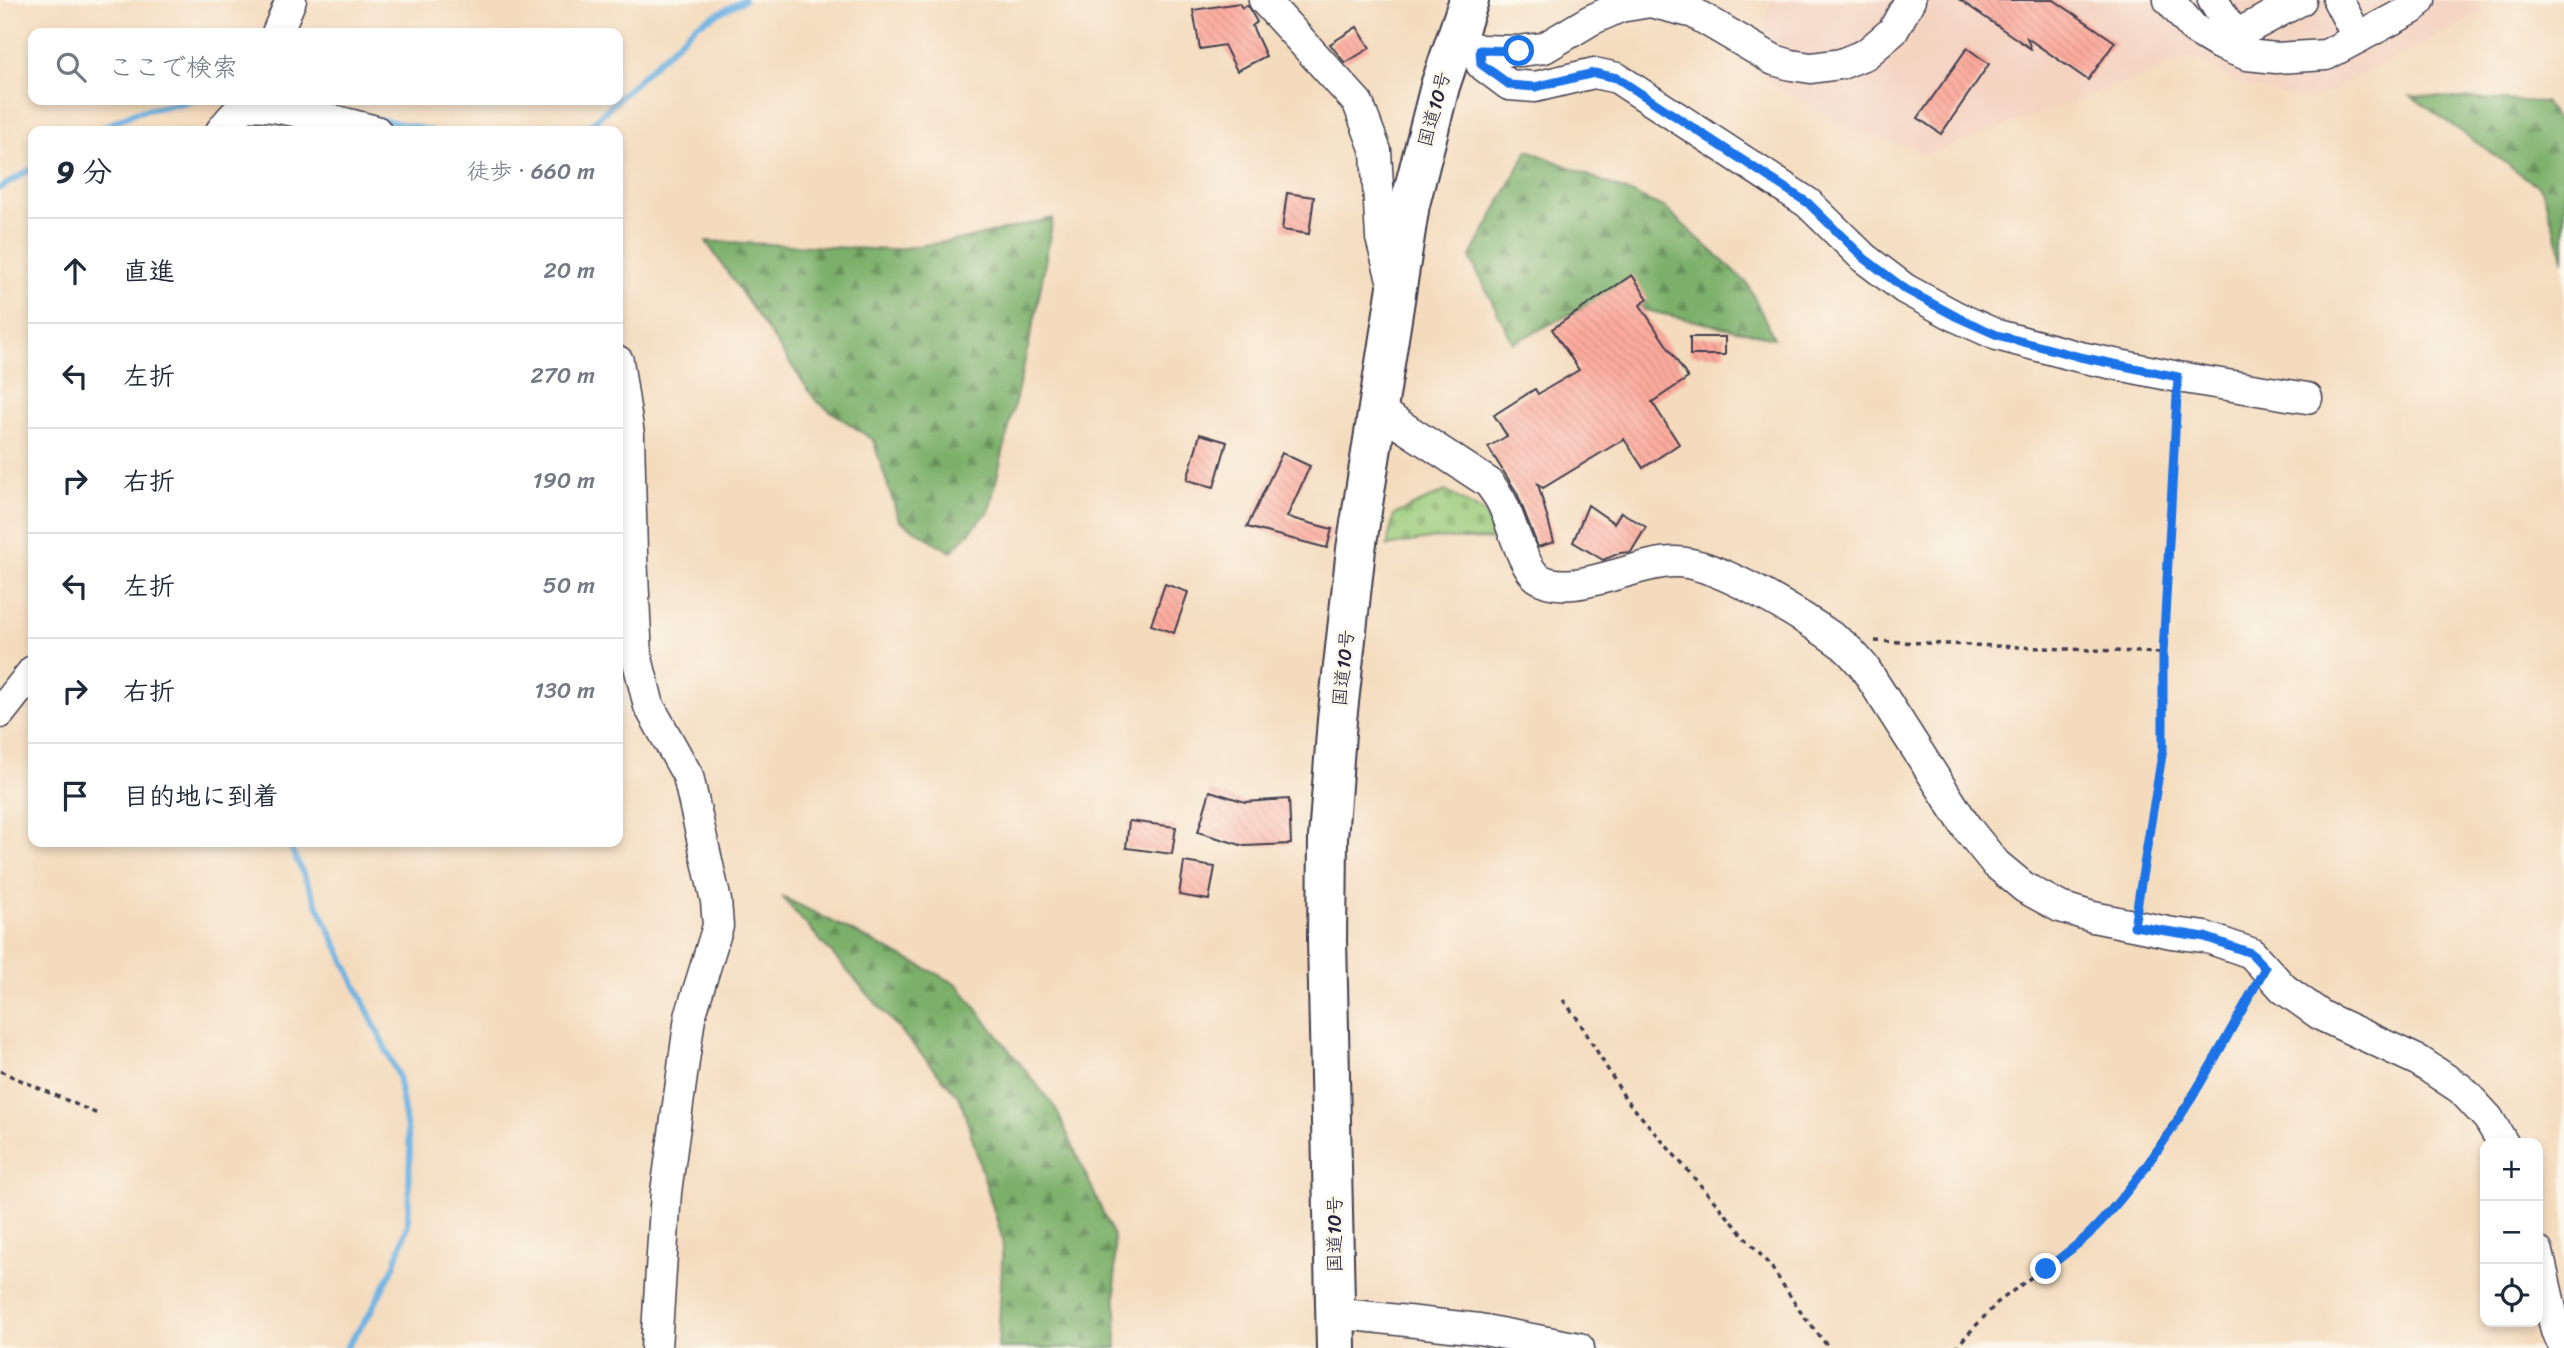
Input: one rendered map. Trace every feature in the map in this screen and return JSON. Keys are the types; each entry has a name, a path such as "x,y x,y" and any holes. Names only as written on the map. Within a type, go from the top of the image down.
{"highway":[{"name":"国道10号","path":"1336,1330 1326,940 1328,838 1337,720 1353,576 1395,290 1416,177 1467,46 1469,0"}],"street":[{"path":"279,28 290,0"},
{"path":"1264,0 1358,103 1376,151 1381,238 1395,290"},
{"path":"1467,46 1519,51 1544,48 1620,6 1650,2 1694,13 1774,60 1811,68 1841,64 1867,54 1893,31 1910,0"},
{"path":"2169,0 2194,29 2227,40 2247,55 2297,58 2326,55 2412,9 2420,0"},
{"path":"2213,0 2227,40"},
{"path":"2338,0 2358,38"},
{"path":"2227,40 2278,5"},
{"path":"1467,46 1481,64 1510,85 1535,87 1594,73 1617,78 1808,203 1864,258 1905,289 1957,317 2009,338 2080,357 2178,377 2307,398"},
{"path":"225,126 247,105"},
{"path":"261,105 355,126"},
{"path":"623,394 629,435 638,658 649,706 688,776 716,901 718,926 690,1017 666,1192 656,1348"},
{"path":"1376,409 1489,483 1501,500 1528,564 1537,577 1553,583 1583,584 1659,562 1681,562 1718,572 1844,645 1864,667 1968,828 1996,864 2025,888 2060,908 2134,926 2205,937 2251,953 2284,989 2322,1016 2419,1061 2460,1089 2488,1118 2500,1138"},
{"path":"0,713 28,677"},
{"path":"2541,1264 2556,1331 2564,1345"},
{"path":"1336,1330 1479,1329 1579,1348"}],"path":[{"path":"2134,926 2163,749 2163,653 2178,377"},
{"path":"1844,645 1873,640 2163,653"},
{"path":"1955,1348 1998,1303 2087,1236 2138,1176 2218,1053 2265,968"},
{"path":"1563,1000 1577,1018 1625,1098 1772,1268 1802,1314 1829,1348"},
{"path":"0,1072 100,1115"}],"shaded area":[{"path":"1771,0 2477,0 2484,12 2311,101 2239,84 2193,58 1928,154 1849,128 1791,97 1751,66"}],"green space":[{"path":"2411,96 2544,102 2564,130 2564,261 2542,189"},
{"path":"1528,150 1664,207 1747,283 1774,338 1598,300 1513,343 1470,258"},
{"path":"1053,218 1036,313 989,511 951,552 899,520 873,440 816,401 706,241 890,250 966,239"},
{"path":"1446,491 1485,514 1498,540 1435,538 1387,546 1394,515"},
{"path":"781,896 957,984 1056,1109 1114,1237 1117,1348 998,1348 1003,1241 960,1098"}],"building":[{"path":"1960,0 2054,0 2115,42 2088,80 2027,38 2031,49"},
{"path":"1239,3 1242,8 1247,5 1257,22 1252,26 1266,56 1237,71 1224,45 1200,49 1193,10"},
{"path":"1357,27 1370,48 1345,63 1330,44"},
{"path":"1967,48 1989,64 1941,134 1918,118"},
{"path":"1287,193 1314,197 1309,234 1282,230"},
{"path":"1632,275 1648,299 1640,305 1688,378 1652,402 1679,444 1643,468 1624,439 1543,488 1538,484 1554,542 1538,547 1517,493 1488,447 1507,436 1494,415 1535,389 1538,394 1579,370 1552,329"},
{"path":"1690,337 1725,337 1725,355 1690,355"},
{"path":"1200,434 1227,442 1214,487 1187,480"},
{"path":"1282,453 1310,466 1287,517 1332,529 1327,548 1247,527"},
{"path":"1588,505 1614,523 1621,512 1646,527 1631,552 1603,560 1573,542"},
{"path":"1165,584 1188,592 1174,633 1151,625"},
{"path":"1210,791 1245,802 1289,799 1291,844 1244,846 1198,832"},
{"path":"1129,821 1176,827 1172,854 1126,848"},
{"path":"1184,862 1215,867 1209,900 1179,895"}],"waterway":[{"path":"623,94 696,25 744,0"},
{"path":"106,126 136,112 172,105"},
{"path":"589,126 612,105"},
{"path":"379,119 410,126"},
{"path":"0,188 28,171"},
{"path":"290,847 398,1075 410,1148 408,1224 394,1267 370,1313 346,1348"}],"route":[{"path":"1519,51 1480,50 1481,64 1510,85 1535,87 1594,73 1617,78 1808,203 1864,258 1905,289 1957,317 1997,335 2080,357 2178,377 2163,653 2163,749 2134,926 2205,937 2251,953 2265,968 2218,1053 2138,1176 2087,1236 2046,1269"}]}
